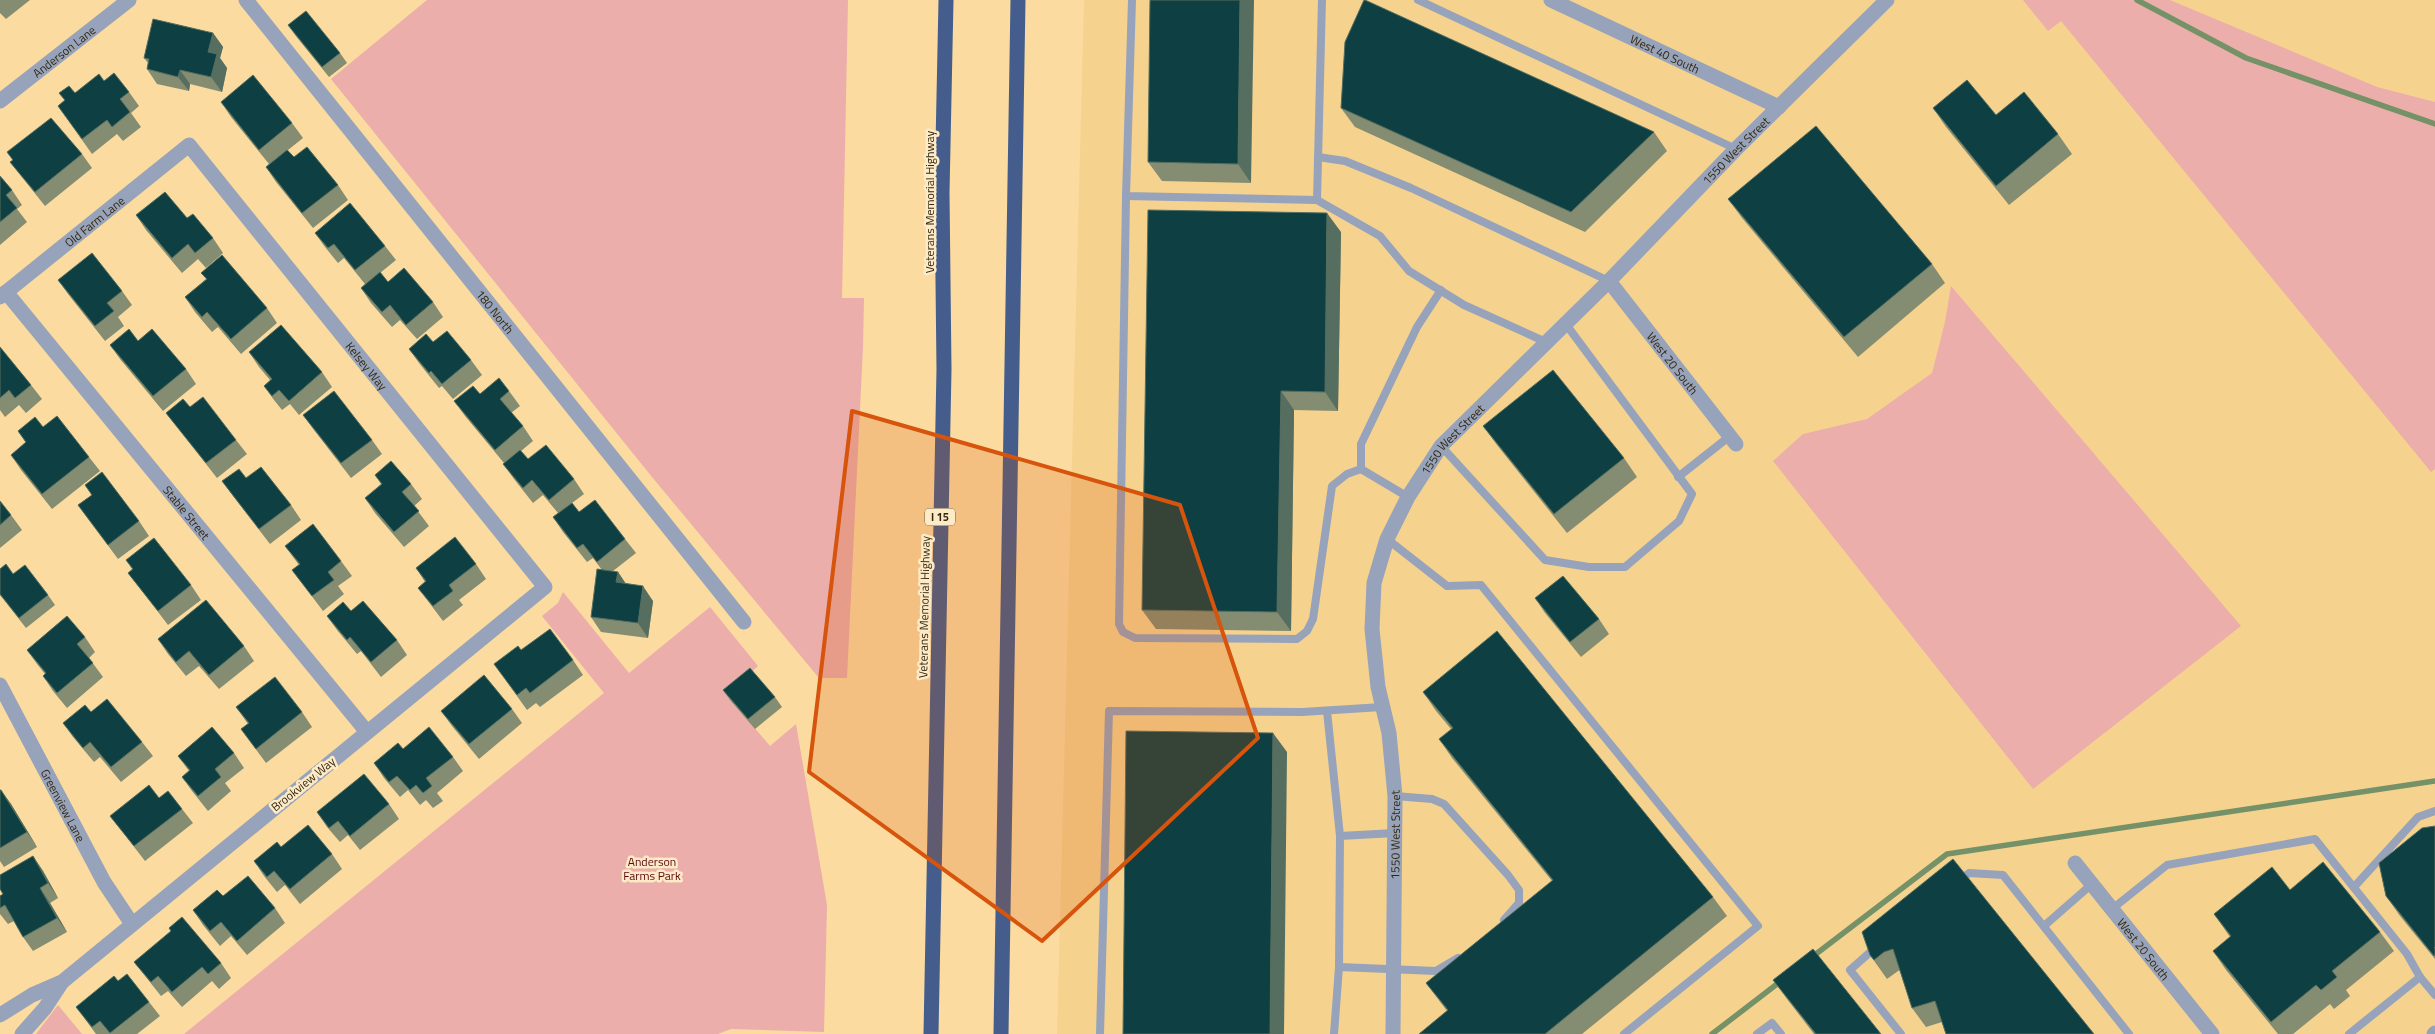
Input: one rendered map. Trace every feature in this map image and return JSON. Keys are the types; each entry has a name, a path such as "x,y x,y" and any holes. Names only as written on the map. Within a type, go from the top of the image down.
{"highway":[{"name":"Veterans Memorial Highway","path":"931,1034 944,298 942,193 946,0"},
{"path":"1001,1034 1018,0"}],"street":[{"name":"Anderson Lane","path":"0,101 129,0"},
{"name":"180 North","path":"246,0 744,622"},
{"name":"West 40 South","path":"1551,0 1778,107"},
{"name":"1550 West Street","path":"1392,1034 1395,796 1388,732 1378,687 1372,620 1374,583 1387,539 1408,497 1441,446 1609,281 1736,149 1887,0"},
{"name":"Old Farm Lane","path":"3,294 189,145"},
{"name":"Kelsey Way","path":"189,145 545,587"},
{"name":"West 20 South","path":"1609,281 1733,440"},
{"name":"Stable Street","path":"3,294 367,732"},
{"name":"Brookview Way","path":"0,1015 32,995 62,982 545,587"},
{"name":"Greenview Lane","path":"0,685 104,882 132,924"},
{"name":"West 20 South","path":"2075,863 2212,1034"},
{"name":"Brookview Way","path":"22,1034 45,1008 62,982"}],"lane":[{"path":"1132,0 1126,196 1118,624 1124,632 1135,638 1297,639 1307,631 1313,618 1332,486 1347,474 1361,469"},
{"path":"1316,200 1322,0"},
{"path":"1418,0 1736,149"},
{"path":"1318,157 1345,161 1411,188 1609,281"},
{"path":"1126,196 1316,200 1380,236 1410,271 1464,305 1546,342"},
{"path":"1361,469 1360,444 1417,328 1441,290"},
{"path":"1441,446 1545,560 1589,567 1625,567 1679,521 1692,494 1565,323"},
{"path":"1678,477 1733,440"},
{"path":"1361,469 1408,497"},
{"path":"1387,539 1447,586 1481,586 1758,926 1624,1034"},
{"path":"1100,1034 1109,711 1327,711 1382,707"},
{"path":"1327,711 1340,836 1339,967 1334,1034"},
{"path":"1395,796 1432,799 1444,804 1508,875 1518,890 1520,903 1510,915 1496,926"},
{"path":"2354,887 2418,817 2435,811"},
{"path":"1340,836 1395,833"},
{"path":"2112,909 2167,865 2315,839 2407,954 2420,977 2435,995"},
{"path":"1951,887 1968,874 2003,874 2129,1034"},
{"path":"2044,926 2092,884"},
{"path":"1879,944 1850,970 1901,1034"},
{"path":"1339,967 1436,971 1462,955"},
{"path":"2349,1034 2420,977"},
{"path":"1757,1034 1772,1023 1781,1034"}],"highlighted area":[{"path":"852,411 1180,505 1258,738 1042,941 809,772"}],"shaded area":[{"path":"1084,0 2435,0 2435,1034 1057,1034"}],"green space":[{"path":"427,0 848,0 842,298 864,298 847,678 819,678 652,477 331,79"},
{"path":"2023,0 2170,0 2377,87 2435,102 2435,469 2431,472 2061,21 2048,31"},
{"path":"1951,286 2241,626 2033,789 1773,461 1803,434 1867,419 1932,373 1945,322"},
{"name":"Anderson Farms Park","path":"563,592 629,673 710,607 758,666 726,694 770,746 796,724 827,905 824,1032 731,1029 718,1034 184,1034 604,693 542,616 558,603"},
{"path":"58,1005 82,1034 36,1034"}],"building":[{"path":"1150,0 1240,0 1238,164 1148,162"},
{"path":"1364,0 1654,132 1571,212 1341,108 1345,42"},
{"path":"306,11 340,53 322,67 288,25"},
{"path":"153,19 213,33 208,52 217,54 211,77 180,70 178,77 147,69 149,59 144,58"},
{"path":"114,73 129,92 120,99 130,112 112,127 107,120 82,139 58,106 65,100 59,93 69,86 75,93 99,74 104,81"},
{"path":"253,75 292,123 259,150 221,102"},
{"path":"1967,80 1996,115 2024,92 2058,134 1996,186 1933,108"},
{"path":"51,118 82,154 35,192 10,162 13,160 7,152"},
{"path":"1816,126 1932,264 1844,337 1728,199"},
{"path":"307,147 338,185 302,213 266,167 287,150 294,157"},
{"path":"0,176 12,190 6,195 17,208 0,222"},
{"path":"165,192 187,218 193,214 213,238 195,253 188,244 172,258 136,215"},
{"path":"350,203 385,246 355,270 334,244 328,248 315,233"},
{"path":"1148,210 1327,213 1325,392 1281,391 1277,612 1142,610"},
{"path":"92,253 122,291 107,303 114,311 95,326 58,280"},
{"path":"222,255 267,308 231,339 207,312 202,317 185,297 207,279 201,273"},
{"path":"404,268 433,302 406,325 390,305 382,312 361,288 380,272 388,282"},
{"path":"281,325 322,372 289,401 279,390 272,396 264,386 272,379 249,352"},
{"path":"129,329 138,341 152,329 186,369 153,396 110,345"},
{"path":"447,331 471,360 442,384 431,371 429,373 409,349 426,334 433,342"},
{"path":"0,347 31,385 15,398 9,390 0,398"},
{"path":"1553,370 1624,458 1554,514 1483,426"},
{"path":"499,378 509,391 500,399 523,426 495,450 454,401 473,386 480,394"},
{"path":"334,391 372,440 341,463 303,415"},
{"path":"203,397 236,440 206,463 166,413 183,399 190,407"},
{"path":"57,416 89,457 42,494 11,455 26,442 18,431 35,417 43,427"},
{"path":"546,445 574,479 549,500 532,480 523,488 503,464 520,450 528,459"},
{"path":"391,461 411,484 402,492 419,511 394,532 365,498 382,484 375,475"},
{"path":"261,467 291,505 259,529 222,481 239,469 246,478"},
{"path":"102,472 139,521 108,545 78,505 92,495 85,485"},
{"path":"595,500 625,539 597,562 583,544 577,548 553,517 572,503 579,512"},
{"path":"0,501 11,515 0,525"},
{"path":"313,524 341,561 328,572 334,580 312,596 292,570 300,564 285,546"},
{"path":"455,537 476,564 449,585 453,591 433,606 418,588 426,581 416,568"},
{"path":"154,538 191,585 158,611 128,573 133,569 126,560"},
{"path":"6,564 13,574 25,565 48,595 19,618 0,594 0,569"},
{"path":"597,569 618,572 616,582 643,586 638,623 591,617"},
{"path":"1563,576 1599,619 1570,642 1535,598"},
{"path":"206,600 244,646 209,675 189,651 176,662 158,639"},
{"path":"363,601 397,640 371,662 350,637 347,640 327,616 343,602 351,611"},
{"path":"67,616 85,637 77,644 93,663 57,693 43,676 46,673 27,650"},
{"path":"550,629 573,660 530,693 526,688 517,695 494,664 518,646 521,650"},
{"path":"1497,631 1713,897 1545,1034 1419,1034 1448,1010 1426,983 1553,880 1439,739 1453,728 1423,692"},
{"path":"750,668 775,697 748,719 723,690"},
{"path":"484,675 512,709 469,744 441,711"},
{"path":"275,677 302,712 256,749 241,729 249,723 236,707"},
{"path":"107,699 142,742 111,767 90,742 83,748 63,723 85,705 91,712"},
{"path":"212,727 234,753 215,769 221,777 198,796 182,777 190,770 178,756"},
{"path":"429,727 453,757 426,778 432,786 423,793 416,785 410,790 397,776 389,782 374,763 398,743 403,749"},
{"path":"1126,731 1273,733 1270,1034 1123,1034"},
{"path":"364,774 389,804 350,836 338,821 329,828 317,812"},
{"path":"149,785 159,798 168,791 182,809 134,846 110,816"},
{"path":"0,790 27,832 0,848"},
{"path":"308,825 332,854 290,889 274,871 267,877 254,861 277,842 281,847"},
{"path":"2435,826 2434,956 2386,896 2379,863 2422,828"},
{"path":"33,856 48,883 40,888 57,918 23,937 5,905 0,908 0,896 3,894 0,889 0,875"},
{"path":"1953,859 2094,1034 1946,1034 1935,1001 1912,1008 1893,949 1884,952 1874,960 1870,955 1862,932"},
{"path":"2323,862 2380,932 2332,971 2337,977 2321,990 2316,985 2271,1022 2213,951 2231,936 2214,914 2272,867 2290,890"},
{"path":"248,876 275,908 237,941 221,922 210,931 193,910 217,890 223,896"},
{"path":"182,917 221,963 208,974 202,967 172,992 158,976 151,982 134,962 171,931 169,928"},
{"path":"1813,949 1881,1034 1816,1034 1773,980"},
{"path":"127,974 149,1002 110,1033 100,1021 92,1027 76,1007 114,976 118,981"}],"waterway":[{"path":"2137,0 2246,58 2435,124"},
{"path":"1812,957 1947,854 2435,781"},
{"path":"1712,1034 1781,981"}]}
